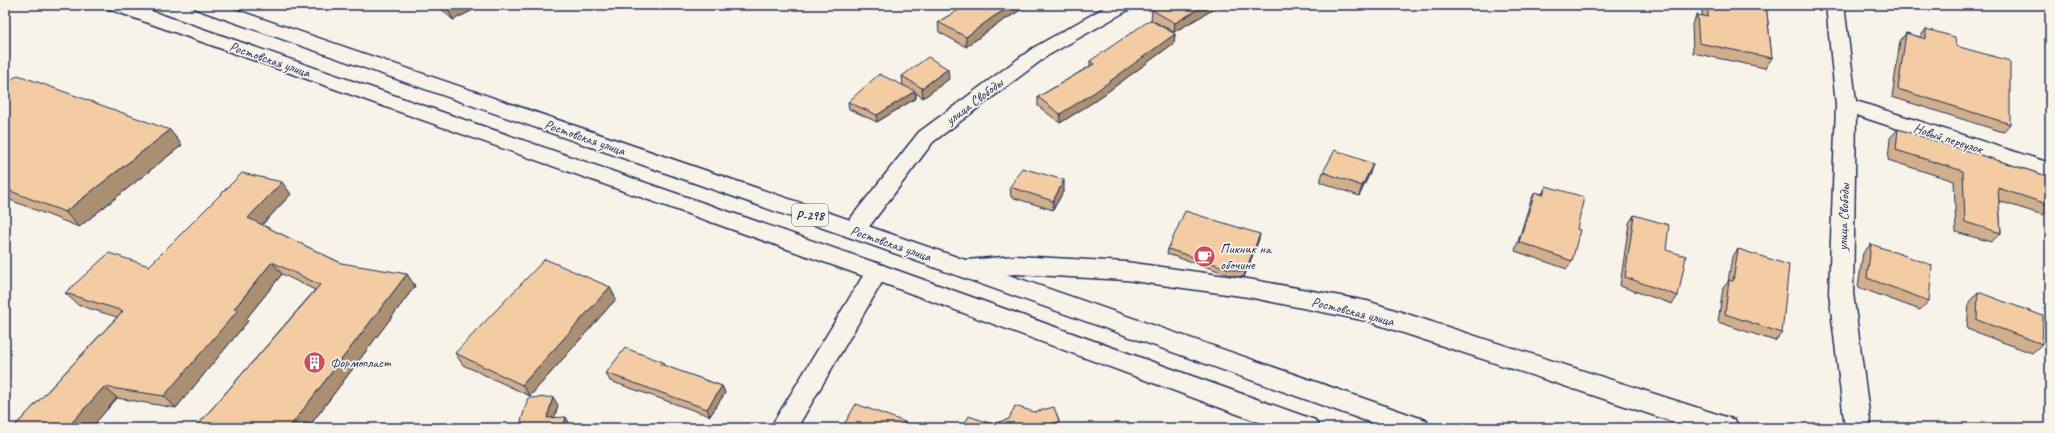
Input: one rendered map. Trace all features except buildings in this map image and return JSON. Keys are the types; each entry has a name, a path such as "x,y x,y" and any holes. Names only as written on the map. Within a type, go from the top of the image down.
{"main road":[{"name":"Ростовская улица","path":"116,5 877,272 1306,428"},
{"name":"Ростовская улица","path":"203,5 966,269 1417,428"},
{"name":"улица Свободы","path":"854,230 926,138 1040,52 1123,5"},
{"name":"улица Свободы","path":"1834,5 1846,105 1841,293 1858,428"},
{"name":"Новый переулок","path":"1846,105 2050,171"},
{"name":"Ростовская улица","path":"966,269 1016,265 1126,270 1248,288 1367,311 1726,428"},
{"path":"783,428 877,272"}],"place":[{"name":"Пикник на обочине","path":"1204,256"},
{"name":"Формопласт","path":"315,362"}]}
